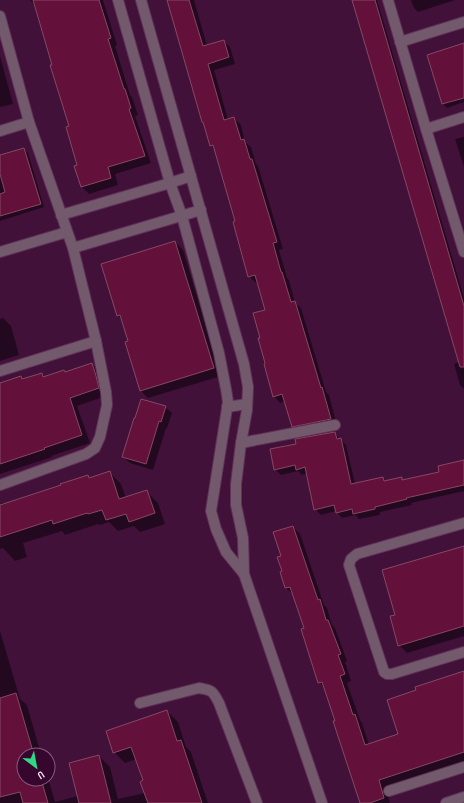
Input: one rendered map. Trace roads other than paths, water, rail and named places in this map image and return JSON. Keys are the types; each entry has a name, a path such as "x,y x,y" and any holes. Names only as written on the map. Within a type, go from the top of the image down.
{"street":[{"path":"118,0 170,183 182,216 219,353 228,402 211,511 216,529 226,552 244,574"},
{"path":"141,0 244,364 248,388 247,404 236,484 236,505 243,538 244,574 322,803"},
{"path":"388,0 464,252"},
{"path":"0,16 29,122 73,248 96,340 107,405 100,437 95,448 86,454 0,485"},
{"path":"400,42 464,22"},
{"path":"426,129 464,117"},
{"path":"0,131 29,122"},
{"path":"61,215 191,176"},
{"path":"73,248 201,210"},
{"path":"454,217 464,214"},
{"path":"0,252 67,232"},
{"path":"0,370 96,340"},
{"path":"227,407 247,404"},
{"path":"241,443 335,425"},
{"path":"464,523 357,554 351,559 350,565 384,672 387,674 392,674 464,652"},
{"path":"140,703 199,688 207,689 214,693 220,703 256,803"},
{"path":"389,791 464,767"},
{"path":"446,803 464,797"}]}
